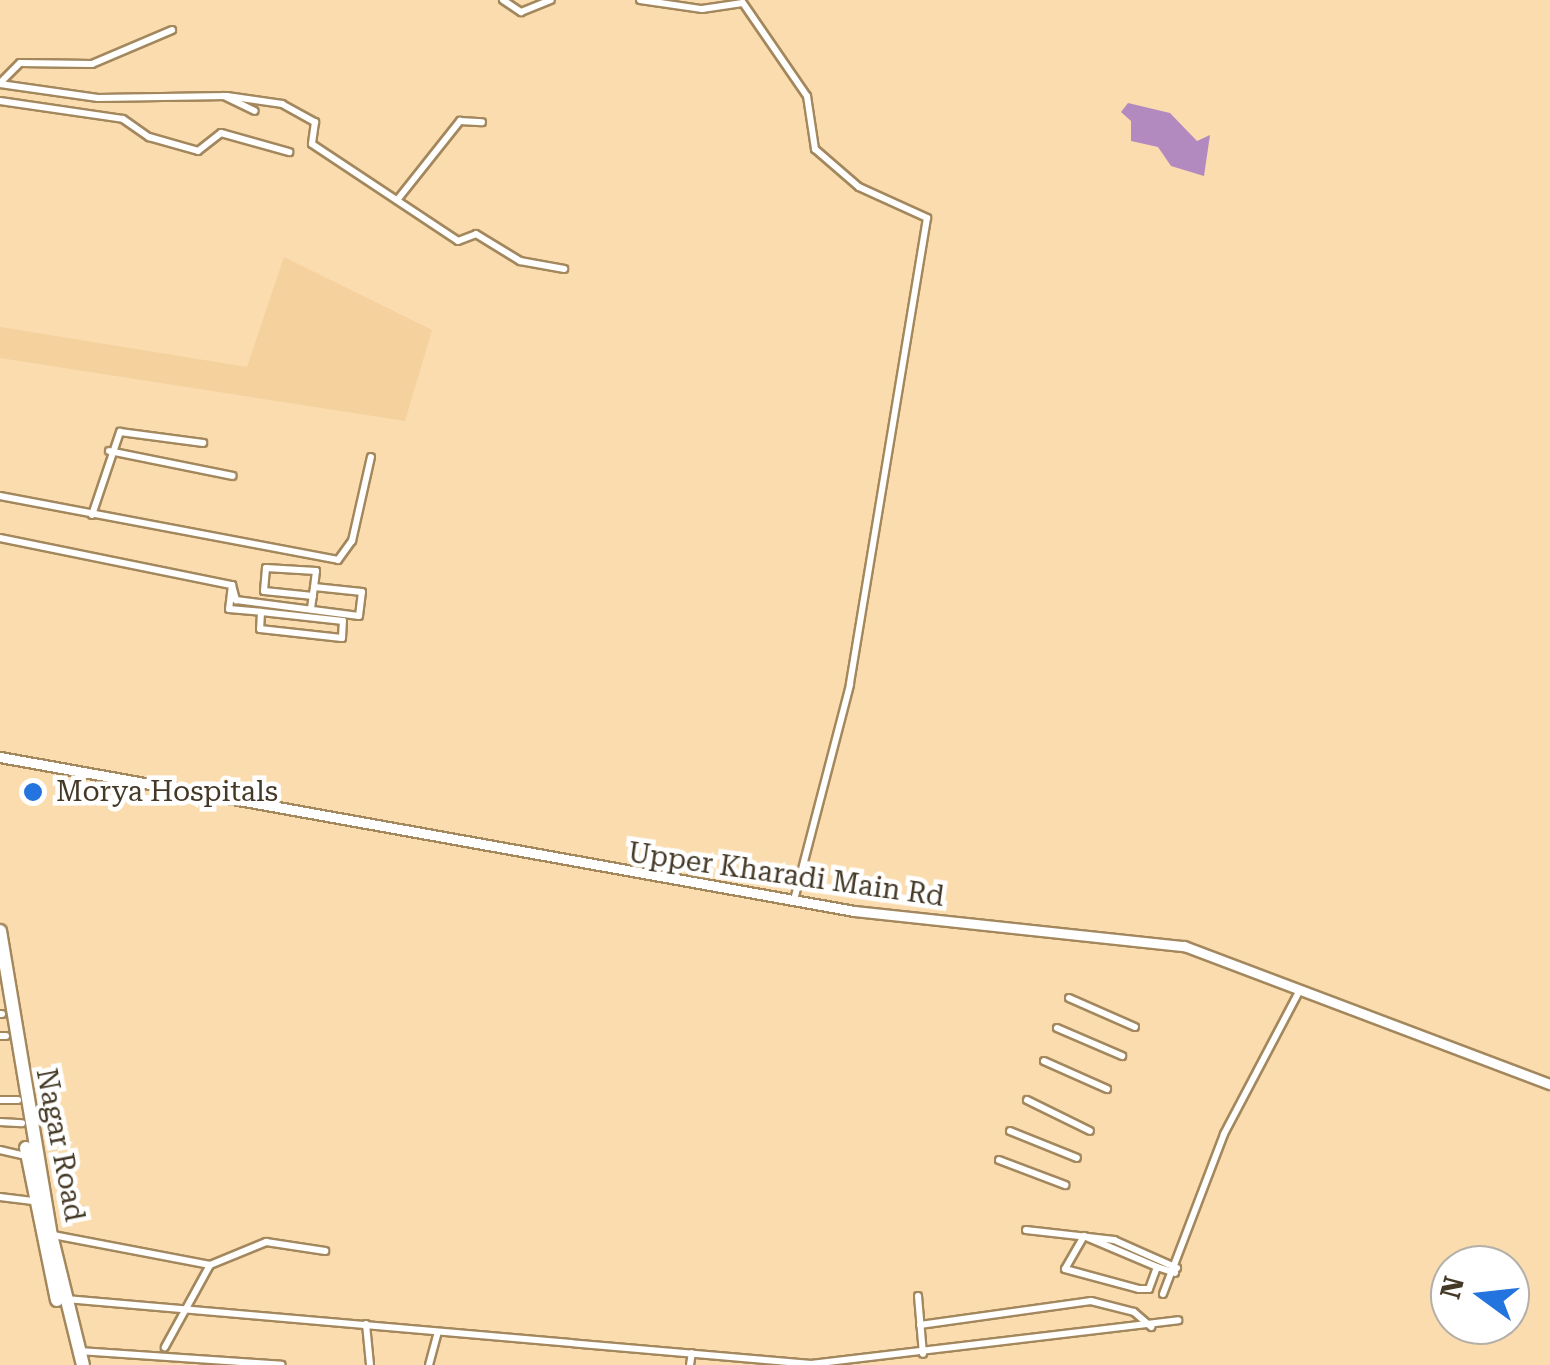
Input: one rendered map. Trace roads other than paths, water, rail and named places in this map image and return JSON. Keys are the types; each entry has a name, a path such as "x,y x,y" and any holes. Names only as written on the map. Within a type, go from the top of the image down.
{"highway":[{"name":"Nagar Road","path":"0,931 8,1043 35,1201 79,1360"},
{"name":"Nagar Road","path":"1,1010 79,1360"}],"street":[{"path":"503,0 522,12 551,0"},
{"path":"640,0 702,9 743,3 807,96 815,149 858,187 927,218 850,685 794,900"},
{"path":"0,84 20,63 92,64 172,30"},
{"path":"0,84 98,98 224,96 282,104 315,122 312,144 458,241 476,234 520,261 564,269"},
{"path":"224,96 255,111"},
{"path":"0,101 124,118 156,140 198,151 221,133 289,152"},
{"path":"398,200 460,121 482,122"},
{"path":"92,515 109,451 120,432 134,430 204,443"},
{"path":"109,451 233,476"},
{"path":"0,496 346,558 371,457"},
{"path":"0,538 232,585"},
{"path":"232,585 236,600 359,616 362,592 314,591 264,591 266,568 316,572 314,591 311,609"},
{"path":"232,585 229,608 343,621 342,638 260,630 261,612"},
{"name":"Upper Kharadi Main Rd","path":"0,756 794,900 1184,946 1550,1084"},
{"path":"1163,1294 1176,1271 1200,1187 1300,990"},
{"path":"1069,998 1135,1027"},
{"path":"1057,1028 1122,1056"},
{"path":"1044,1062 1108,1089"},
{"path":"0,1100 18,1100"},
{"path":"1027,1100 1090,1130"},
{"path":"0,1122 22,1123"},
{"path":"1010,1130 1077,1158"},
{"path":"0,1150 28,1156"},
{"path":"999,1160 1065,1185"},
{"path":"0,1197 35,1201"},
{"path":"1026,1230 1096,1236 1176,1271"},
{"path":"52,1235 210,1265 266,1242 325,1251"},
{"path":"1157,1266 1148,1289 1065,1270 1084,1236 1176,1271"},
{"path":"165,1347 190,1310 210,1265"},
{"path":"918,1296 922,1354"},
{"path":"65,1299 811,1364 1151,1327 1178,1320"},
{"path":"920,1324 1097,1301 1151,1327"},
{"path":"366,1324 370,1365"},
{"path":"429,1365 438,1332"},
{"path":"690,1365 692,1352"},
{"path":"79,1360 160,1355 282,1365"},
{"path":"153,1365 160,1355"}],"place":[{"name":"Morya Hospitals","path":"33,792"}]}
